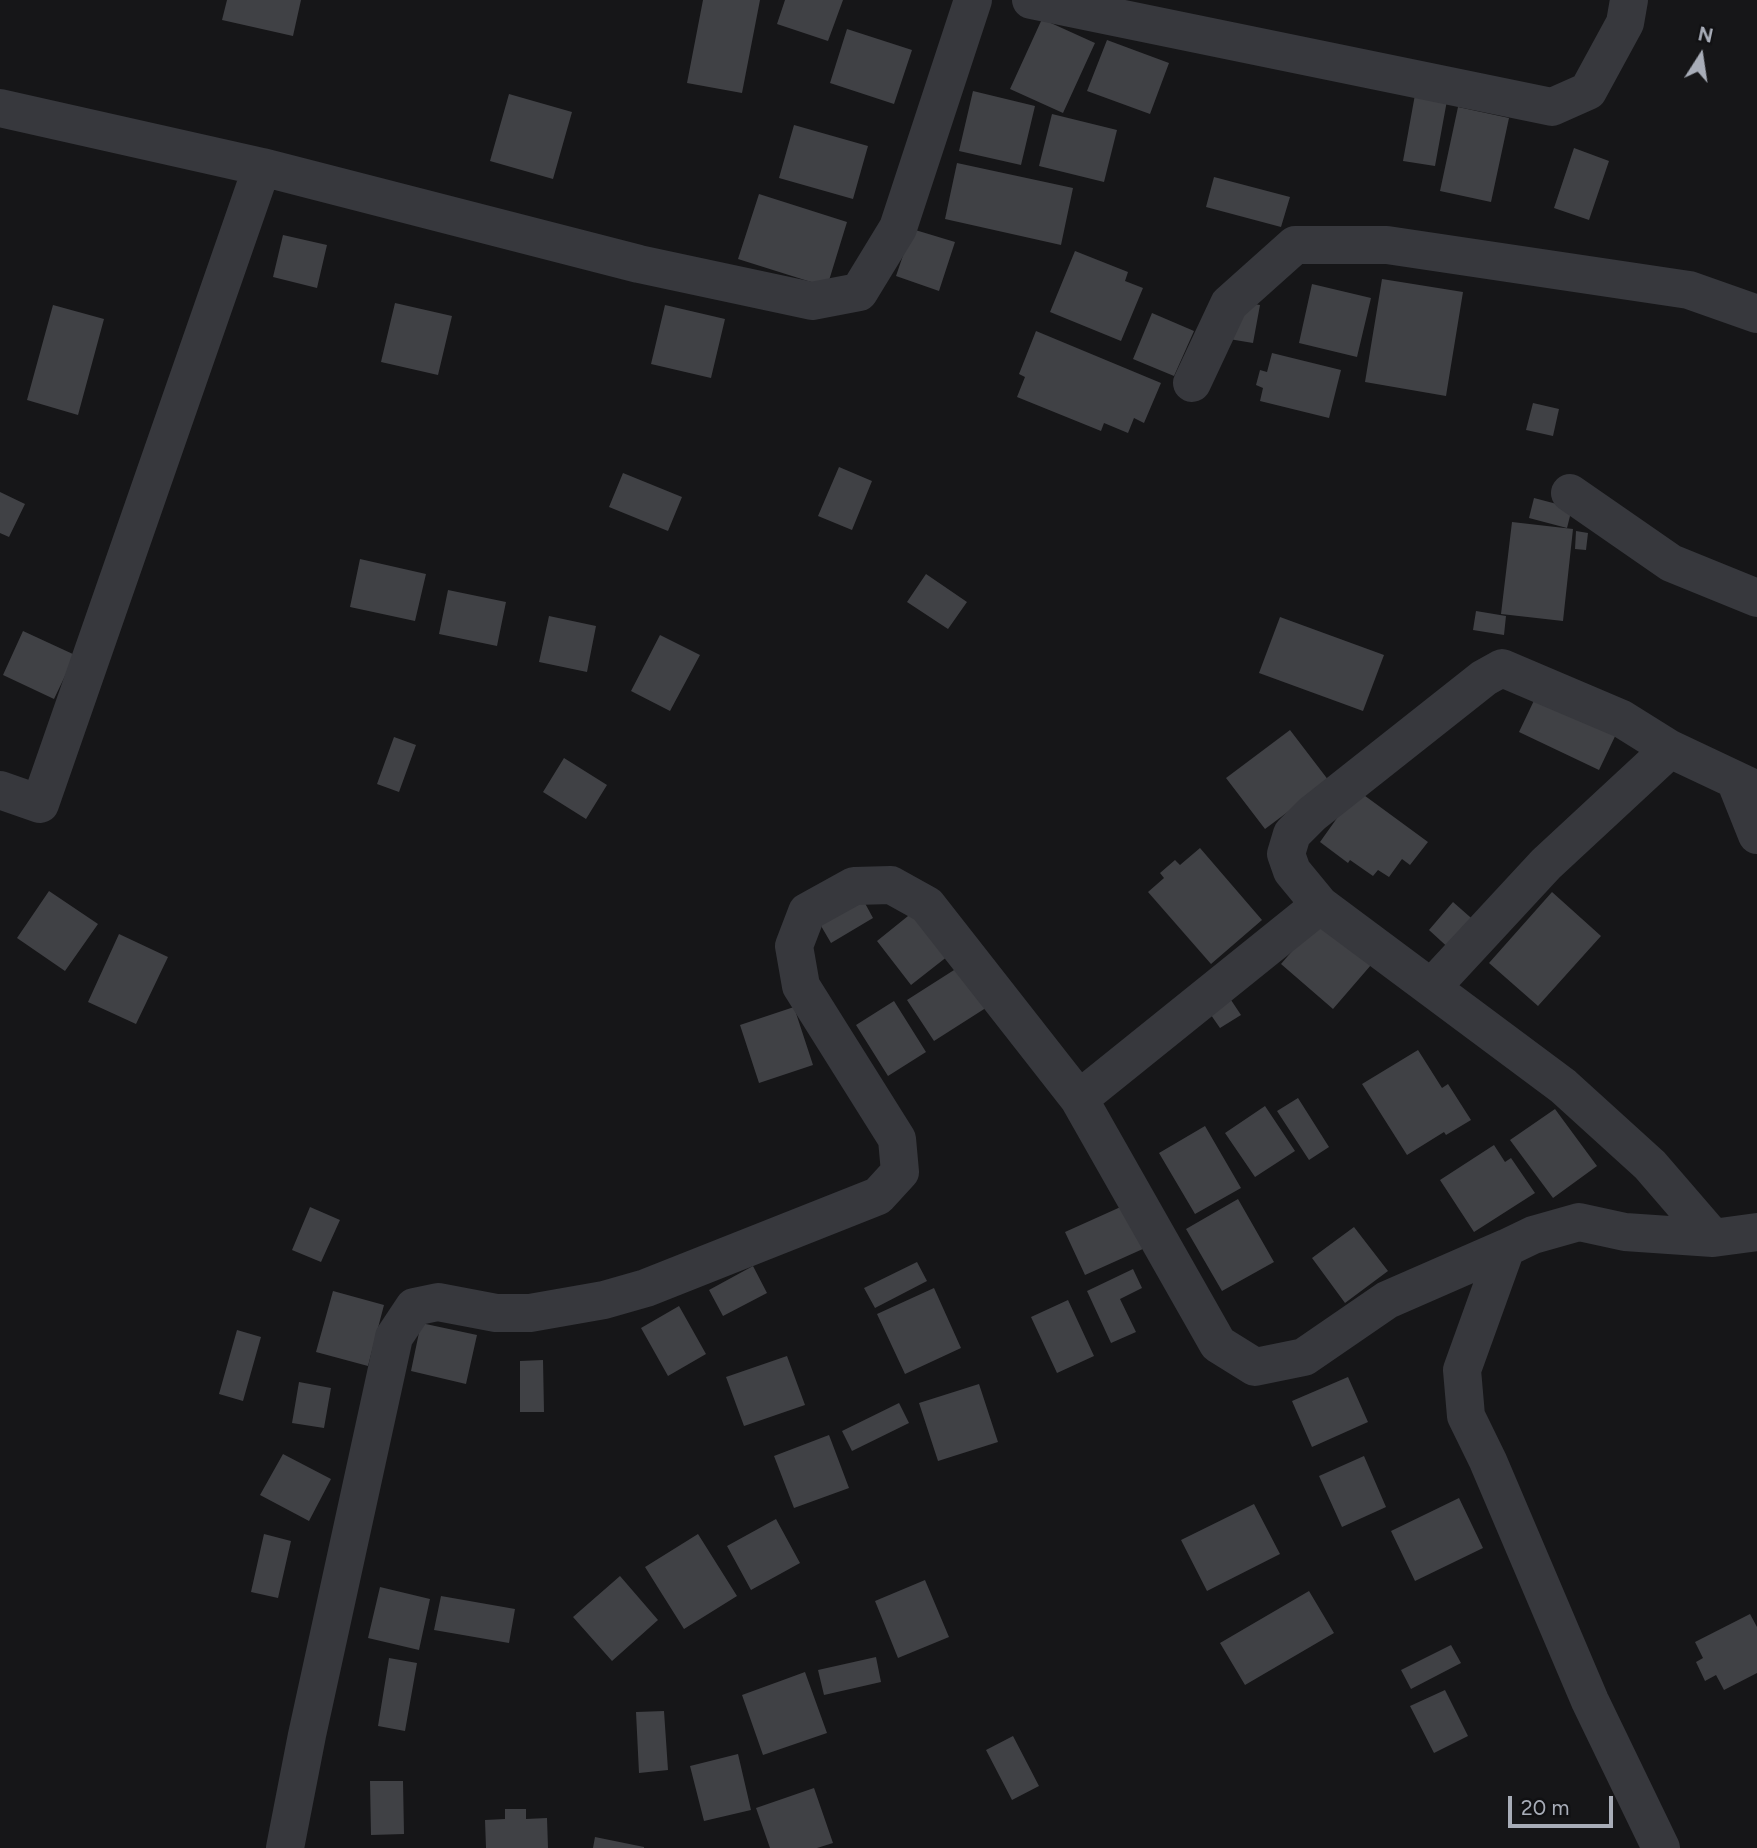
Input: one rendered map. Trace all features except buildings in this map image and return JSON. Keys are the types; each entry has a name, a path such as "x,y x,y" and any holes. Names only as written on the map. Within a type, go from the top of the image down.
{"street":[{"path":"0,108 262,167 639,264 812,301 859,292 898,228 973,0"},
{"path":"1031,0 1110,7 1552,107 1588,91 1625,23 1629,0"},
{"path":"0,790 40,804 262,167"},
{"path":"1192,383 1229,304 1295,245 1387,245 1689,290 1757,314"},
{"path":"1570,493 1671,563 1757,598"},
{"path":"1713,1238 1650,1165 1563,1086 1320,905 1292,871 1286,854 1292,834 1312,814 1484,678 1502,668 1622,719 1670,750 1746,785 1757,835"},
{"path":"1432,987 1546,864 1670,750"},
{"path":"285,1848 394,1337 414,1307 438,1302 496,1313 530,1313 615,1297 646,1288 878,1196 900,1172 897,1139 801,986 794,946 807,912 854,886 891,885 927,905 1079,1099 1218,1344 1255,1367 1304,1357 1387,1300 1533,1235 1579,1222 1625,1232 1713,1238 1757,1233"},
{"path":"1079,1099 1320,905"},
{"path":"1506,1248 1462,1370 1466,1416 1488,1461 1590,1702 1661,1848"}]}
